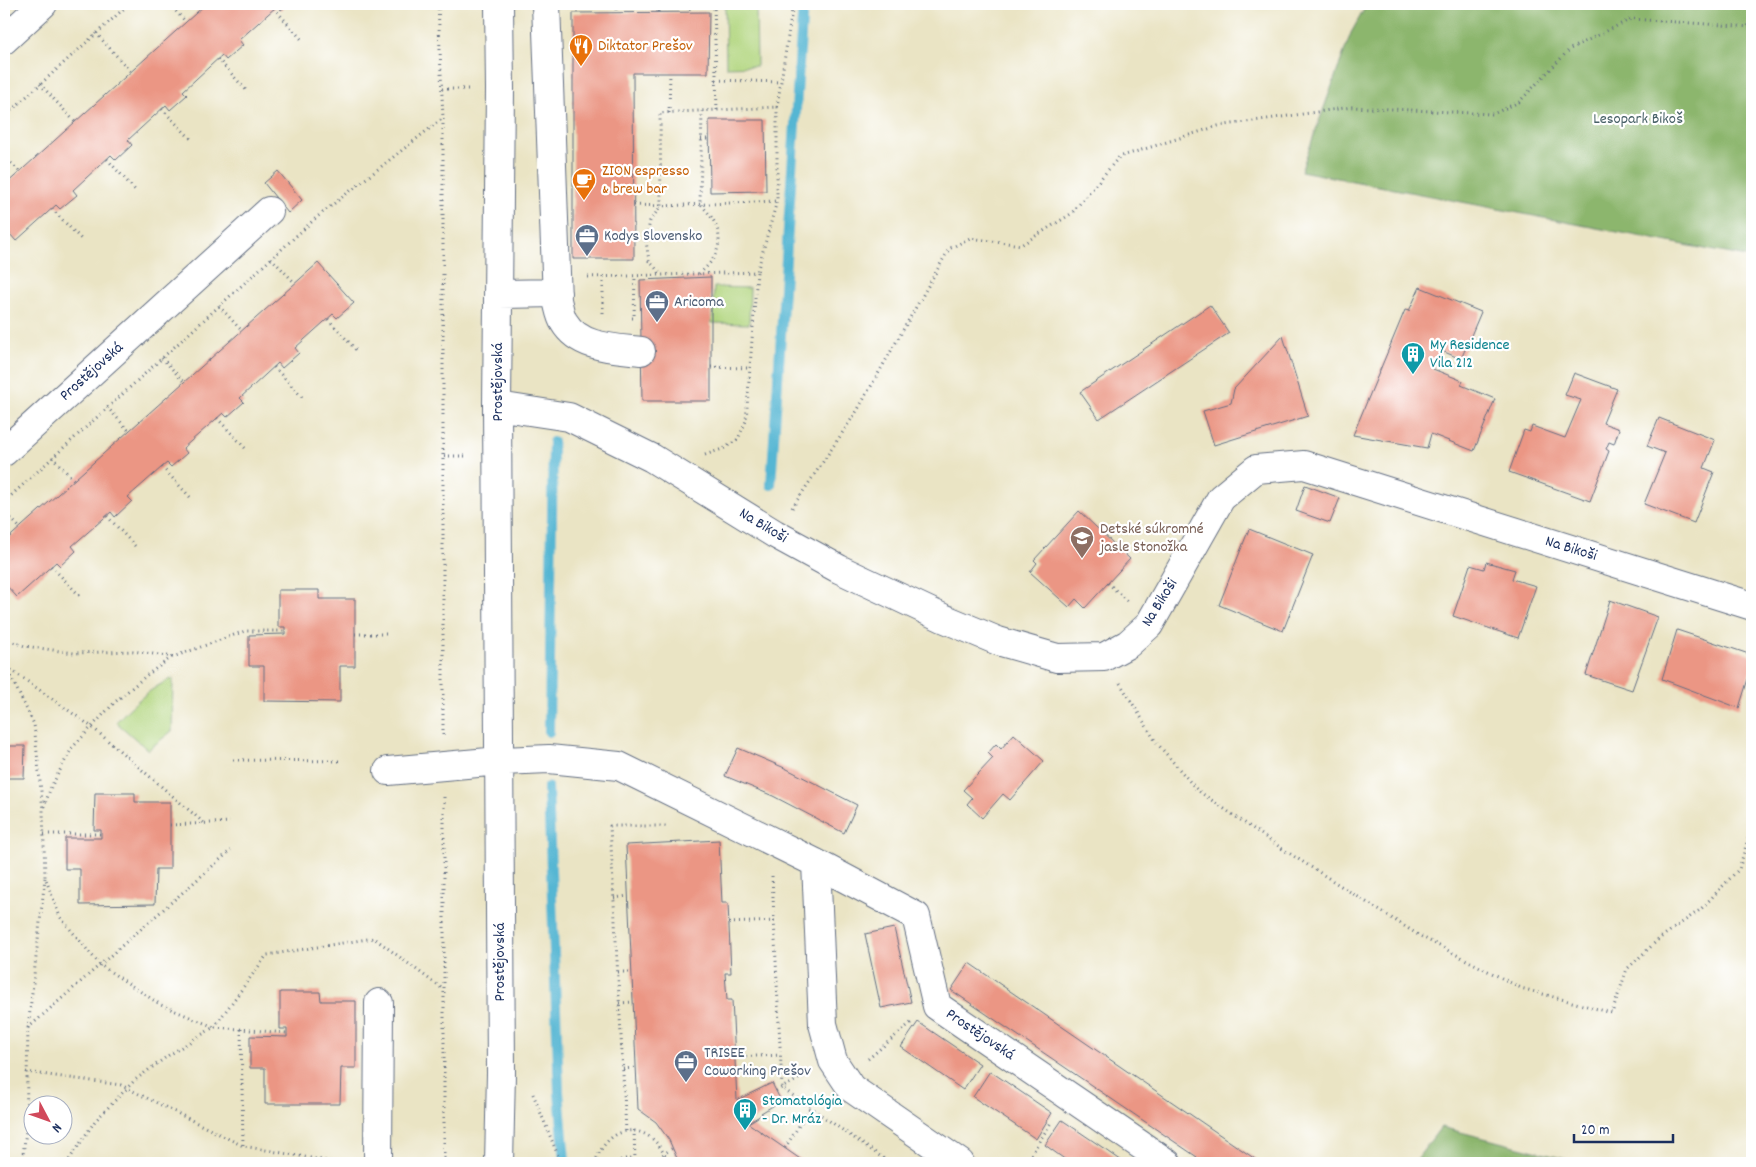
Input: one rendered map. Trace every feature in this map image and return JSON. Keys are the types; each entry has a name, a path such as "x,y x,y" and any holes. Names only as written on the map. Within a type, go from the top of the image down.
{"street":[{"path":"4,40 43,4"},
{"name":"Prostějovská","path":"495,1163 500,1073 497,406 499,4"},
{"path":"546,4 557,300 563,321 574,336 604,347 641,351"},
{"name":"Prostějovská","path":"4,452 269,211"},
{"path":"499,294 557,293"},
{"name":"Na Bikoši","path":"497,406 569,417 652,458 775,534 839,569 943,618 998,641 1057,658 1104,657 1128,644 1149,625 1220,498 1256,469 1304,465 1752,606"},
{"name":"Prostějovská","path":"500,761 548,759 619,766 816,863 916,916 937,1006 1167,1163"},
{"path":"388,772 500,761"},
{"path":"816,863 822,1024 833,1061 851,1088 960,1163"},
{"path":"378,1163 379,1003"}],"path":[{"path":"4,117 129,4"},
{"path":"169,4 186,22"},
{"path":"438,4 443,118 444,1163"},
{"path":"616,4 616,13"},
{"path":"658,4 658,12"},
{"path":"689,4 689,12"},
{"path":"714,4 717,110"},
{"path":"666,467 725,448 738,439 746,420 757,272 776,201 777,107 793,4"},
{"path":"274,8 304,41"},
{"path":"775,534 857,411 949,249 970,238 1021,245 1071,214 1119,157 1218,126 1352,107 1493,114 1519,102 1570,49 1632,19 1750,27 1752,20"},
{"path":"96,34 131,72"},
{"path":"218,59 247,91"},
{"path":"669,113 670,73"},
{"path":"716,80 781,82"},
{"path":"40,84 75,122"},
{"path":"662,275 649,261 646,241 650,221 661,206 660,113 777,107"},
{"path":"162,109 191,140"},
{"path":"699,274 714,259 719,237 714,218 700,204 702,111"},
{"path":"4,502 317,217 443,118"},
{"path":"701,139 709,139"},
{"path":"4,156 20,172"},
{"path":"107,159 135,190"},
{"path":"634,205 661,206 776,201"},
{"path":"52,209 81,239"},
{"path":"271,258 295,283"},
{"path":"583,277 757,272"},
{"path":"634,318 635,276"},
{"path":"603,277 603,320"},
{"path":"219,306 241,330"},
{"path":"328,319 356,350"},
{"path":"162,358 184,382"},
{"path":"274,367 303,398"},
{"path":"711,367 749,368"},
{"path":"107,407 129,431"},
{"path":"217,418 247,450"},
{"path":"444,456 498,456"},
{"path":"52,457 74,480"},
{"path":"162,467 191,498"},
{"path":"4,511 20,528"},
{"path":"107,516 135,546"},
{"path":"51,566 80,596"},
{"path":"1108,583 1129,603 1133,594"},
{"path":"43,810 52,787 72,748 115,702 172,656 245,631 285,631"},
{"path":"355,634 387,634"},
{"path":"4,640 25,646 74,653 133,651 172,656"},
{"path":"1104,657 1156,742 1197,790 1284,850 1420,936 1521,988 1612,1013 1627,969 1660,938 1700,910 1739,869 1752,826"},
{"path":"5,665 92,727 204,824"},
{"path":"5,665 34,724 44,834 45,877 28,1028 26,1131 22,1163"},
{"path":"233,760 342,761"},
{"path":"170,825 230,822"},
{"path":"626,1131 610,826 669,826"},
{"path":"44,834 102,834"},
{"path":"28,1028 231,850"},
{"path":"45,877 60,917 100,965 162,1005 214,1027 287,1033"},
{"path":"614,898 628,896"},
{"path":"728,923 775,921"},
{"path":"67,1163 95,1121 135,1080 168,1055 214,1027 267,955 374,938 444,990"},
{"path":"618,972 631,972"},
{"path":"619,1003 633,1002"},
{"path":"845,1080 904,1028"},
{"path":"242,1029 243,1146"},
{"path":"736,1057 781,1055"},
{"path":"623,1068 636,1068"},
{"path":"26,1072 121,1085 243,1146 339,1163"},
{"path":"500,1073 528,1081 560,1163"},
{"path":"776,1091 782,1088"},
{"path":"785,1148 810,1108"},
{"path":"634,1130 634,1160"},
{"path":"595,1163 611,1138 626,1131 634,1130 643,1132 650,1137 663,1153 668,1163"},
{"path":"1026,1163 1039,1142"},
{"path":"650,1163 673,1148"},
{"path":"616,1163 623,1159 634,1160 640,1163"}],"green space":[{"path":"725,4 756,4 757,66 726,67"},
{"name":"Lesopark Bikoš","path":"1367,4 1752,4 1752,258 1301,171 1351,33"},
{"path":"714,287 750,288 749,324 712,323"},
{"path":"173,678 172,731 148,750 116,722 142,697"},
{"path":"1441,1127 1581,1163 1414,1163"}],"building":[{"path":"206,4 288,4 281,10 277,6 239,40 243,45 226,60 222,55 183,91 187,95 170,110 166,105 128,140 132,145 116,160 111,155 73,190 77,195 60,209 56,205 16,241 4,227 4,186"},
{"path":"709,12 708,73 633,73 634,259 573,259 573,13"},
{"path":"709,120 765,120 766,191 710,192"},
{"path":"278,171 302,200 288,213 264,183"},
{"path":"318,263 354,303 337,318 333,314 295,348 299,353 282,368 278,363 240,398 244,402 227,417 223,413 183,448 187,453 171,467 167,463 162,467 128,497 132,501 115,517 111,512 72,546 76,551 60,566 56,562 17,597 4,583 4,542"},
{"path":"711,277 711,401 642,401 640,280"},
{"name":"My Residence Vila 212","path":"1420,287 1481,312 1461,359 1442,351 1433,369 1463,381 1461,385 1495,399 1474,451 1431,434 1427,448 1353,435 1405,310 1409,311"},
{"path":"1210,305 1229,333 1099,419 1080,392"},
{"path":"1283,336 1308,416 1214,445 1203,411 1231,403 1234,389"},
{"path":"1574,373 1617,389 1603,423 1619,429 1614,444 1609,442 1606,449 1609,451 1590,501 1509,472 1524,430 1530,432 1532,426 1565,438 1581,400 1565,395"},
{"path":"1659,418 1715,440 1704,468 1714,472 1694,523 1644,504 1665,453 1647,446"},
{"path":"1305,485 1340,498 1330,523 1296,511"},
{"name":"Detské súkromné jasle Stonožka","path":"1079,511 1130,559 1085,608 1076,599 1069,607 1030,572 1037,563 1034,560"},
{"path":"1249,529 1313,555 1283,631 1219,605"},
{"path":"1486,562 1515,570 1512,579 1536,586 1518,638 1453,616 1470,565 1484,569"},
{"path":"278,590 319,590 319,599 355,599 355,666 340,666 340,702 264,701 264,666 249,666 249,635 285,634 285,627 278,627"},
{"path":"1610,600 1658,617 1632,690 1586,675"},
{"path":"1677,630 1752,655 1752,666 1739,708 1662,679"},
{"path":"1014,734 1044,761 1010,800 1003,794 982,818 967,804 972,798 963,790 993,758 988,753 996,744 1001,749"},
{"path":"4,746 25,746 24,778 4,778"},
{"path":"738,748 787,769 857,805 844,833 773,796 725,776"},
{"path":"95,793 135,793 135,802 170,802 170,869 156,869 155,904 80,905 80,869 65,869 65,838 101,838 101,830 94,830"},
{"path":"719,840 722,903 728,903 731,973 725,973 727,1000 732,1000 737,1100 772,1083 781,1101 748,1123 806,1163 679,1163 669,1140 656,1122 638,1109 626,845"},
{"path":"894,928 911,1002 881,1008 865,934"},
{"path":"969,963 1261,1163 1204,1163 1196,1158 951,990"},
{"path":"280,992 320,992 321,1001 356,1001 356,1068 341,1068 340,1104 265,1104 265,1068 250,1068 250,1036 287,1037 287,1029 280,1029"},
{"path":"918,1022 980,1064 963,1090 901,1047"},
{"path":"990,1071 1052,1113 1036,1139 973,1097"},
{"path":"1062,1120 1125,1163 1070,1163 1045,1145"}],"waterway":[{"path":"771,485 803,4"},
{"path":"549,732 553,442"},
{"path":"548,787 559,1092 565,1161"}],"place":[{"name":"Diktator Prešov","path":"581,67"},
{"name":"ZION espresso & brew bar","path":"584,201"},
{"name":"Kodys Slovensko","path":"587,257"},
{"name":"Aricoma","path":"657,323"},
{"name":"My Residence Vila 212","path":"1413,375"},
{"name":"Detské súkromné jasle Stonožka","path":"1082,559"},
{"name":"TRISEE Coworking Prešov","path":"686,1083"},
{"name":"Stomatológia - Dr. Mráz","path":"745,1131"}]}
